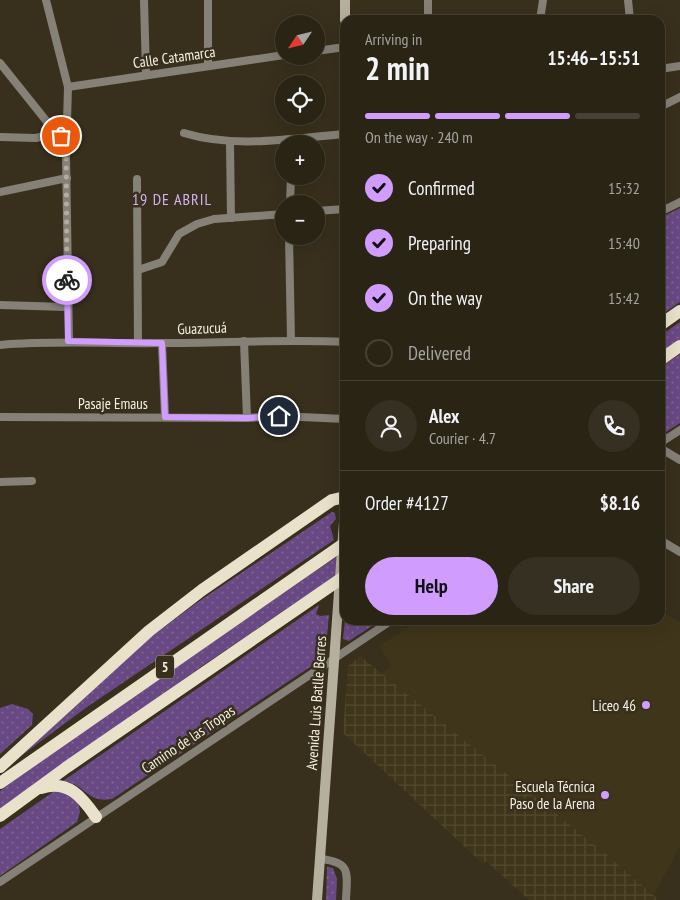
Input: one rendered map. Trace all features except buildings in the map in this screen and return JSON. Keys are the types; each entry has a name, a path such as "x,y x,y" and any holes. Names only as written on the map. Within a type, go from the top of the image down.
{"highway":[{"path":"665,322 680,312"},
{"path":"665,356 680,346"},
{"path":"0,767 149,631 202,590 332,500 340,498"},
{"name":"5","path":"0,783 340,546"},
{"name":"5","path":"0,816 340,579"},
{"path":"37,789 58,785 70,788 85,801 96,817"}],"main road":[{"path":"345,0 345,15"},
{"name":"Avenida Luis Batlle Berres","path":"317,900 340,578"}],"street":[{"path":"46,0 68,87 66,137 68,341"},
{"path":"144,0 146,74"},
{"path":"208,0 208,65"},
{"path":"428,0 428,15"},
{"path":"541,15 543,0"},
{"path":"628,0 630,15"},
{"path":"325,50 340,48"},
{"name":"Calle Catamarca","path":"68,87 275,56"},
{"path":"0,63 56,133 66,137"},
{"path":"665,68 680,66"},
{"path":"665,104 680,97"},
{"path":"0,137 36,138 56,133"},
{"path":"184,133 203,139 230,143 275,142"},
{"path":"325,137 340,135"},
{"path":"230,143 231,218"},
{"path":"0,192 67,178"},
{"path":"137,179 138,343"},
{"path":"665,210 680,202"},
{"path":"325,210 340,209"},
{"path":"138,270 162,262 184,230 197,224 231,218 275,215"},
{"path":"289,245 291,340"},
{"path":"0,306 67,307"},
{"name":"Guazucuá","path":"0,345 68,341 138,343 291,340 340,342"},
{"path":"244,341 247,418"},
{"path":"162,343 165,417"},
{"name":"Pasaje Emaus","path":"0,417 247,418 279,416 340,419"},
{"path":"665,440 680,430"},
{"path":"665,451 680,460"},
{"path":"0,482 32,481"},
{"path":"665,543 680,552"},
{"name":"Camino de las Tropas","path":"0,882 384,625"},
{"path":"320,859 335,860 345,867 347,873 346,900"}],"shaded area":[{"path":"680,208 680,302 665,312 665,216"},
{"path":"680,322 680,340 665,350 665,332"},
{"path":"680,354 680,423 665,433 665,364"},
{"path":"332,512 335,513 336,519 330,526 334,540 87,707 21,756 151,637 195,604"},
{"path":"340,554 340,572 205,664 0,810 0,791 79,733"},
{"path":"319,605 316,614 320,616 329,615 325,657 112,799 97,799 77,786 63,781"},
{"path":"665,613 680,622 680,846 654,895 605,853 381,673 392,666 379,646 411,625 665,625"},
{"path":"344,625 373,625 349,641 343,639"},
{"path":"360,656 605,853 659,900 529,900 486,861 483,864 343,733 348,666"},
{"path":"12,704 28,709 33,714 32,725 0,754 0,708"},
{"path":"56,790 60,790 78,800 80,812 77,822 0,876 0,829"},
{"path":"327,867 333,868 337,879 336,900 326,900"}],"way so far":[{"path":"61,136 66,137 68,184 67,280"}],"place":[{"name":"Liceo 46","path":"646,705"},
{"name":"Escuela Técnica Paso de la Arena","path":"605,795"}],"district":[{"name":"19 DE ABRIL","path":"172,199"}],"route":[{"path":"67,280 68,341 162,343 165,417 247,418 279,416"}]}
